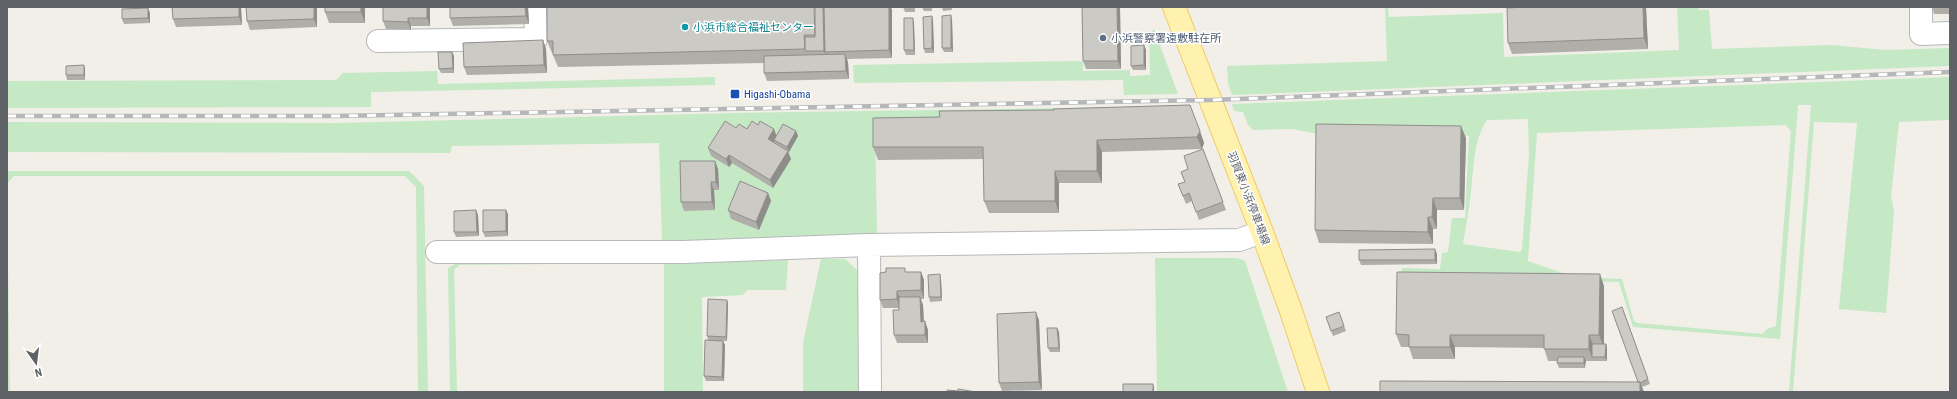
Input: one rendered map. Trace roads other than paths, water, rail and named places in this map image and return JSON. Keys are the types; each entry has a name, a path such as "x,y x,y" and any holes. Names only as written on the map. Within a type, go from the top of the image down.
{"main road":[{"name":"羽賀東小浜停車場線","path":"1174,7 1262,232 1291,311 1318,392"}],"street":[{"path":"378,41 536,39 535,7"},
{"path":"1921,7 1921,34 1950,33"},
{"path":"437,252 683,252 869,245 1239,240 1262,232"},
{"path":"869,245 870,392"}],"railway":[{"path":"7,116 338,116 1211,100 1950,72"}],"place":[{"name":"小浜市総合福祉センター","path":"685,27"},
{"name":"小浜警察署遠敷駐在所","path":"1103,38"},
{"name":"Higashi-Obama","path":"735,94"}]}
